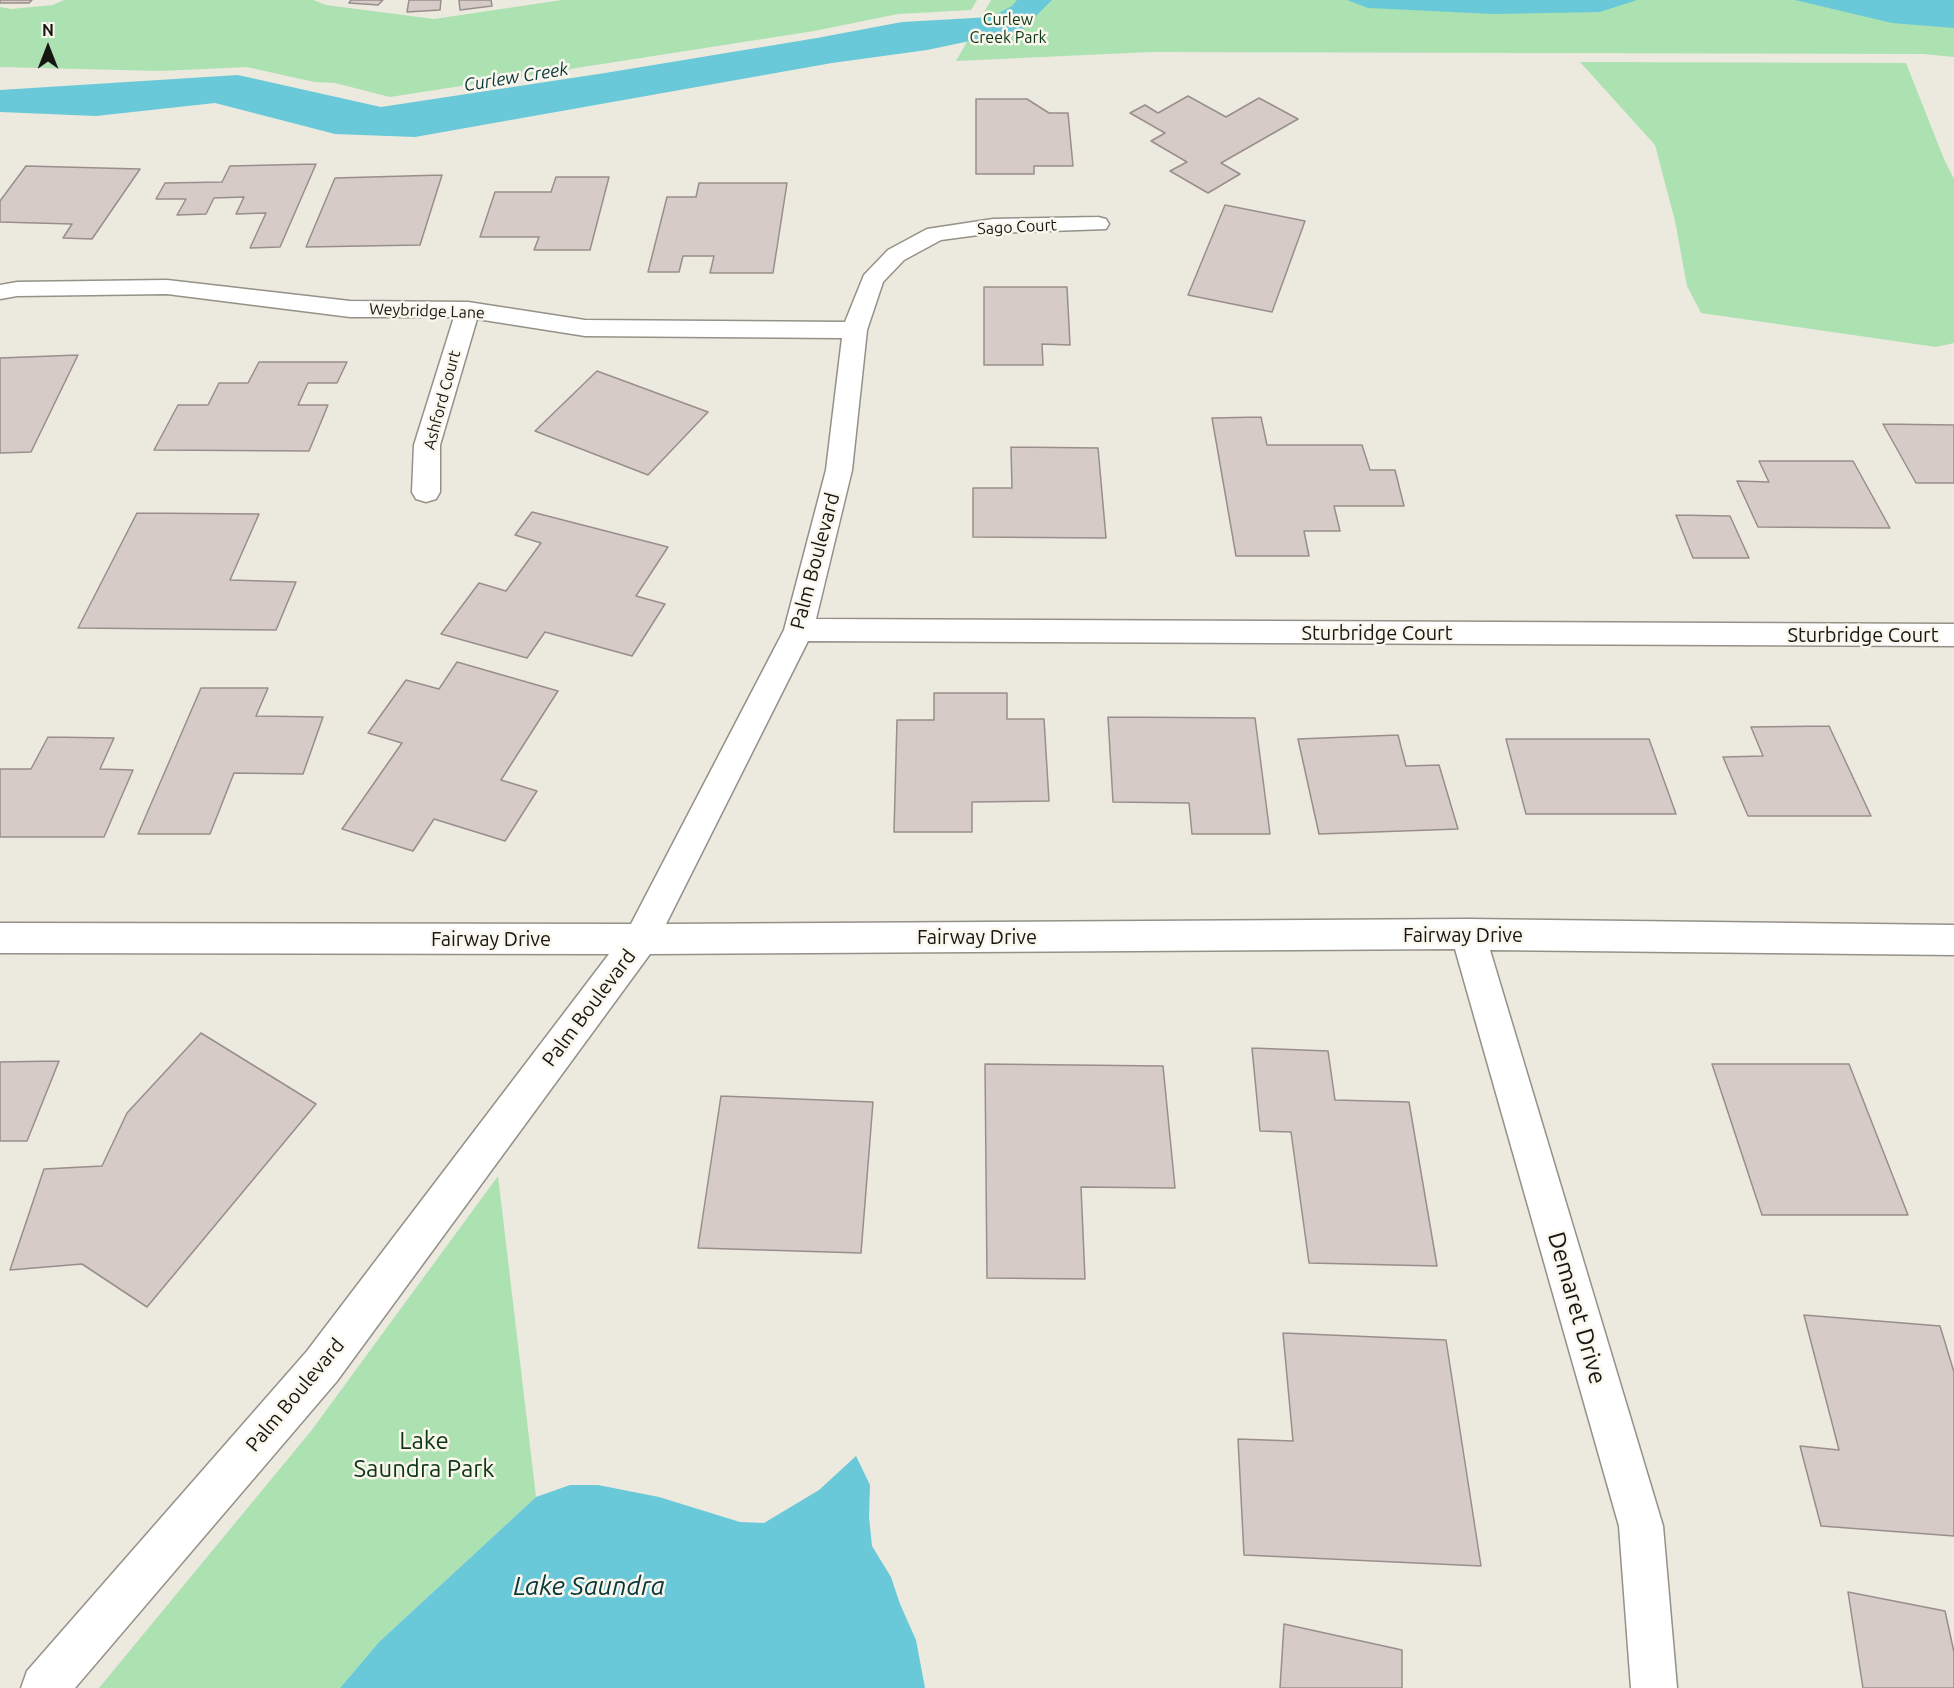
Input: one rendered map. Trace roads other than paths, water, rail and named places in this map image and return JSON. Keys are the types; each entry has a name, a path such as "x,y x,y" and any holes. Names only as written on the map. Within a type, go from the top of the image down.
{"street":[{"name":"Sago Court","path":"935,234 993,226 1098,224"},
{"name":"Palm Boulevard","path":"45,1688 322,1366 641,939 799,630 839,470 855,330 872,280 896,255 935,234"},
{"name":"Weybridge Lane","path":"0,292 17,289 166,287 350,309 468,310 585,328 855,330"},
{"name":"Ashford Court","path":"426,492 427,445 468,310"},
{"name":"Sturbridge Court","path":"799,630 1954,635"},
{"name":"Fairway Drive","path":"0,938 641,939 1468,934 1954,940"},
{"name":"Demaret Drive","path":"1468,934 1641,1526 1654,1688"}],"water":[{"path":"1017,0 1052,0 1022,30 927,50 832,63 415,137 335,134 215,103 96,116 0,112 0,90 238,75 381,107 605,73 902,22 991,17 1012,6"},
{"path":"1347,0 1637,0 1600,12 1493,14 1368,8"},
{"path":"1795,0 1954,0 1954,28 1892,23"},
{"name":"Lake Saundra","path":"856,1456 870,1485 869,1517 872,1546 891,1577 916,1640 925,1688 340,1688 379,1642 536,1497 570,1485 598,1485 659,1497 740,1522 764,1523 819,1490"}],"park label":[{"name":"Curlew Creek Park","path":"1008,29"},
{"name":"Lake Saundra Park","path":"424,1455"}],"water label":[{"name":"Curlew Creek","path":"516,77"}]}
